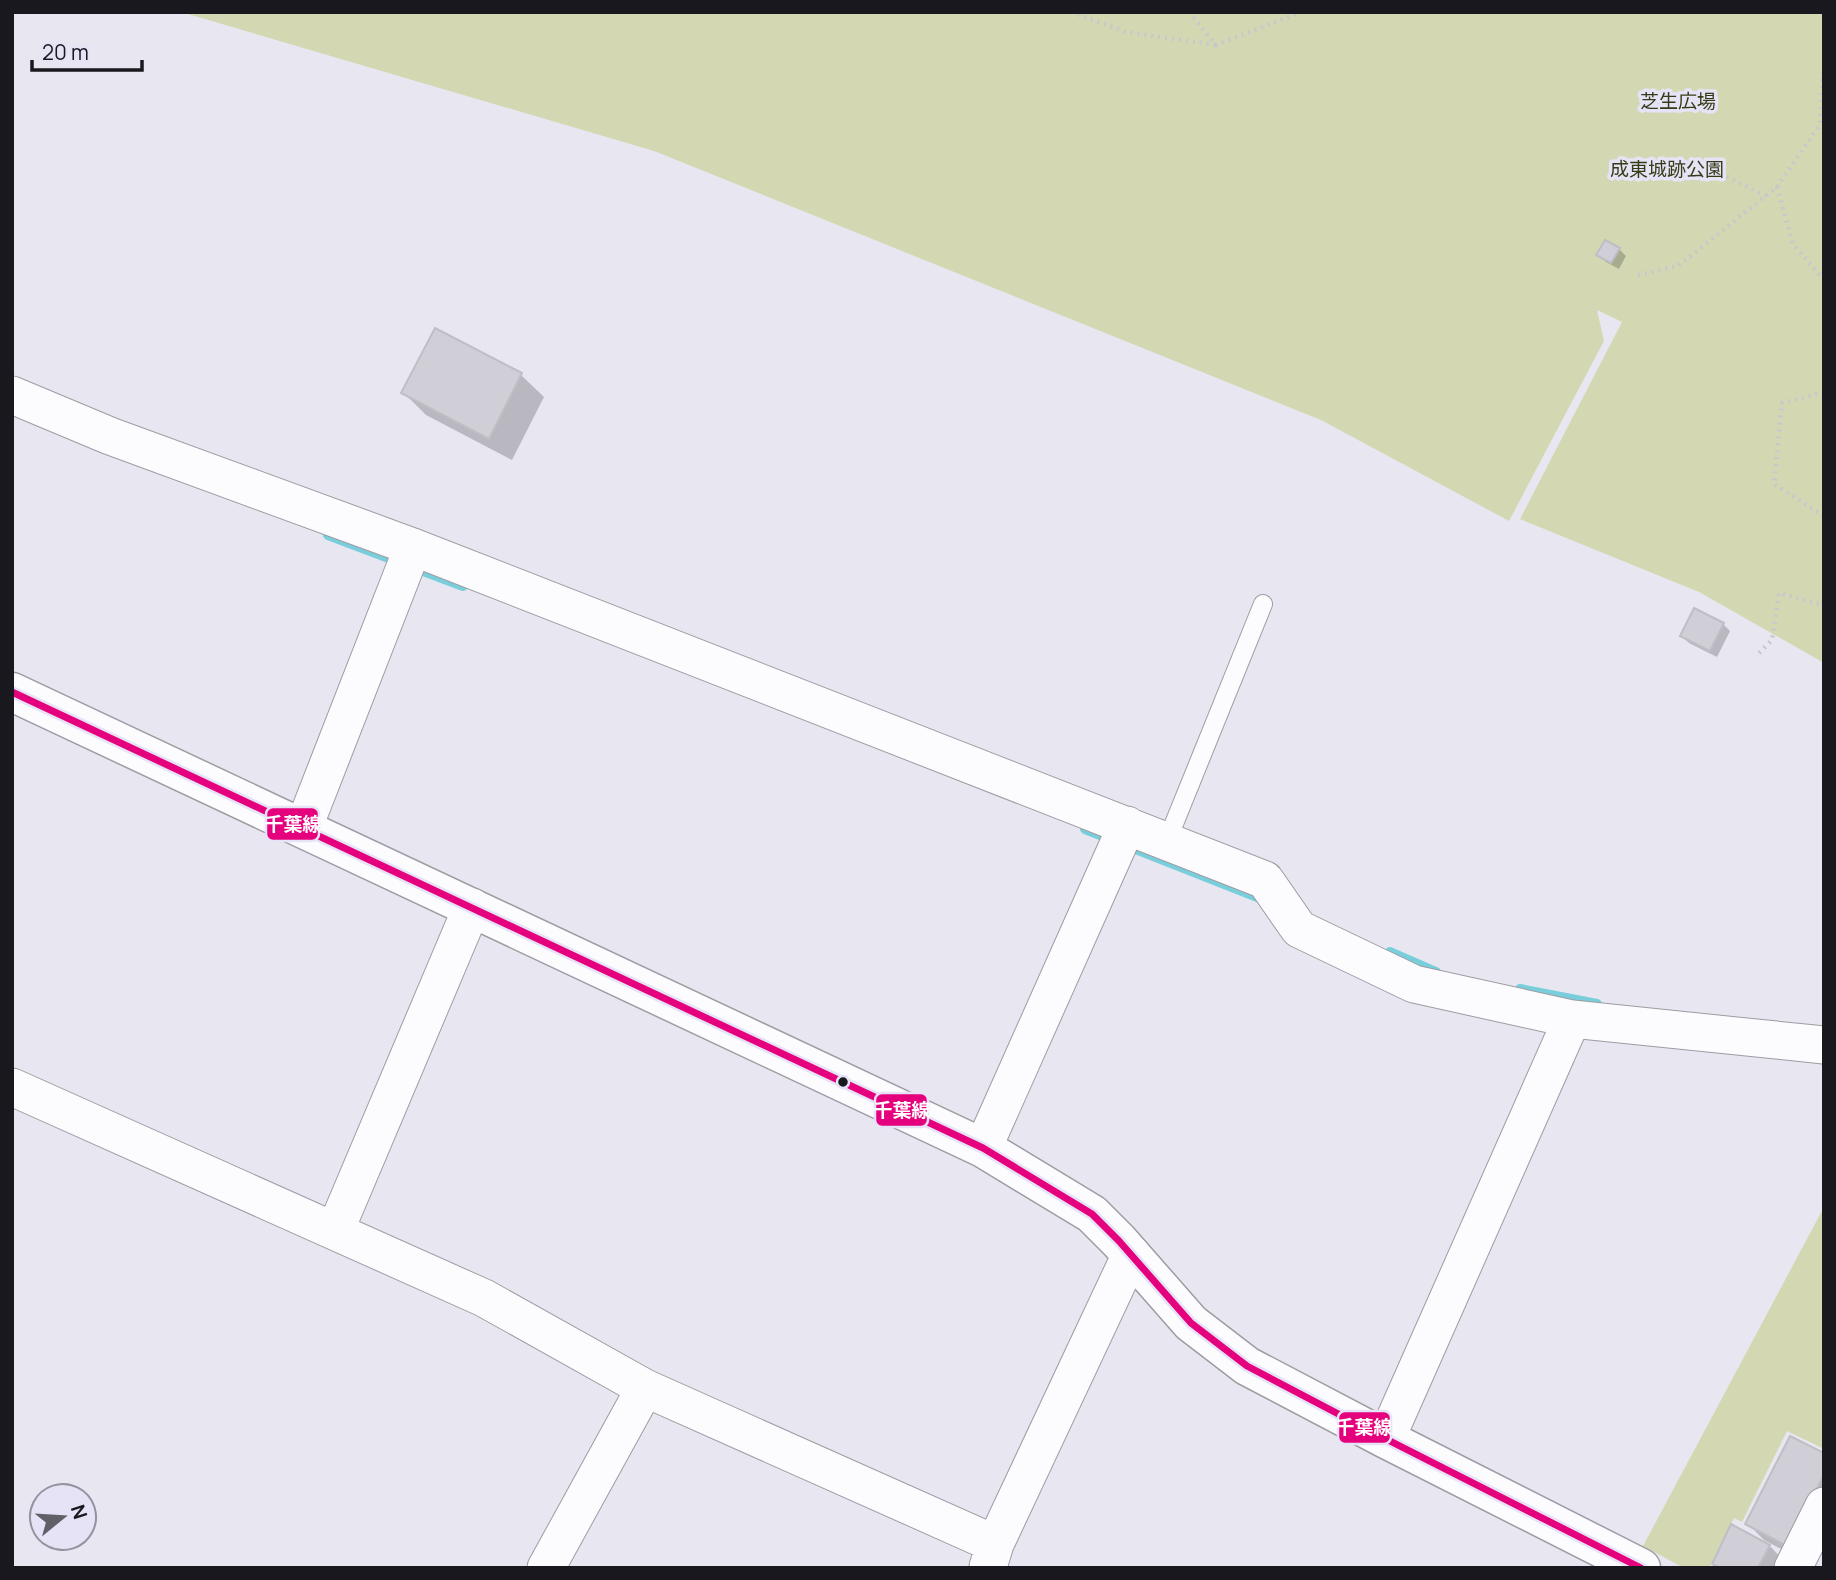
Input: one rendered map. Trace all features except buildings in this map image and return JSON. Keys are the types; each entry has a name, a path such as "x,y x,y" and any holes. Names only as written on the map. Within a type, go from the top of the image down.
{"street":[{"path":"12,395 409,558 1121,837 1167,841 1265,880 1299,929 1413,984 1572,1019 1824,1045"},
{"path":"303,829 409,558"},
{"path":"12,692 983,1147 1092,1214 1191,1323 1247,1366 1641,1568"},
{"path":"983,1147 1121,837"},
{"path":"335,1231 472,908"},
{"path":"1386,1439 1572,1019"},
{"path":"12,1087 484,1298 645,1388 991,1556 1131,1254"},
{"path":"546,1568 645,1388"},
{"path":"1793,1568 1824,1506"}],"lane":[{"path":"1167,841 1263,604"}],"path":[{"path":"1071,12 1126,32 1216,45 1301,12"},
{"path":"1189,12 1216,45"},
{"path":"1638,275 1678,266 1777,187 1820,124 1824,62"},
{"path":"1708,167 1766,196"},
{"path":"1777,187 1793,244 1824,280"},
{"path":"1824,392 1782,403 1774,484 1824,516"},
{"path":"1759,653 1772,640 1780,593 1824,605"}],"green space":[{"path":"181,12 1824,12 1824,663 1699,592 1520,519 1622,322 1597,310 1604,341 1509,521 1321,420 654,151"},
{"path":"1824,1207 1824,1449 1787,1431 1742,1522 1734,1518 1709,1568 1684,1568 1643,1546"}],"waterway":[{"path":"328,535 463,586"},
{"path":"1085,829 1265,900"},
{"path":"1390,952 1436,972"},
{"path":"1520,989 1597,1004"}],"transit line":[{"name":"千葉線","path":"12,692 983,1148 1092,1214 1191,1323 1247,1366 1641,1568"}],"park label":[{"name":"芝生広場","path":"1678,101"},
{"name":"成東城跡公園","path":"1667,169"}]}
